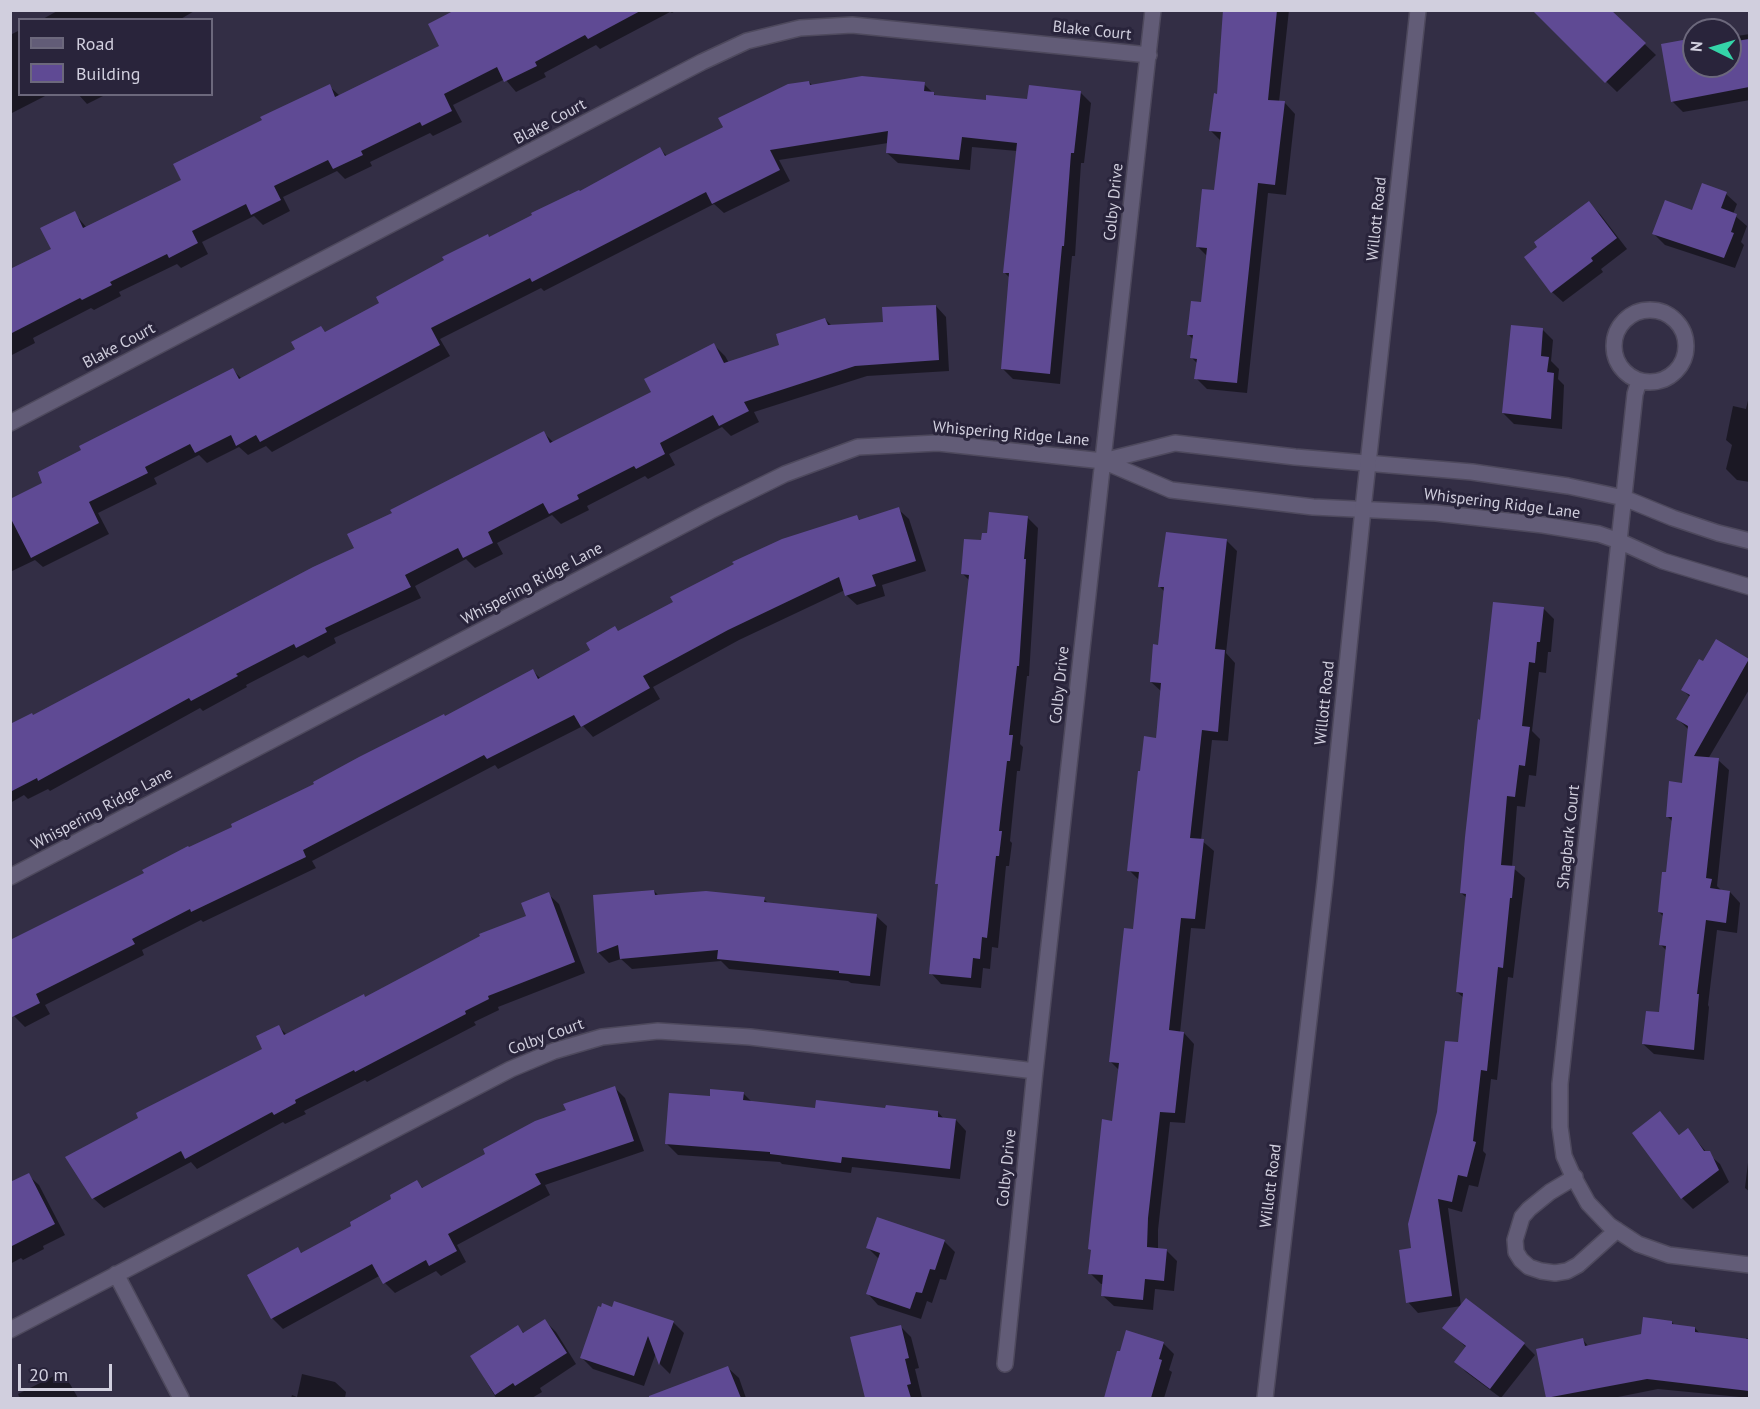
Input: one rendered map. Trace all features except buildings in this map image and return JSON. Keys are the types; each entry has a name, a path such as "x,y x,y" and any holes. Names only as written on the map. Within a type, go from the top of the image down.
{"street":[{"name":"Colby Drive","path":"1005,1364 1035,1071 1153,10"},
{"name":"Willott Road","path":"1265,1398 1325,882 1418,10"},
{"name":"Blake Court","path":"10,423 702,62 747,41 800,28 852,25 1149,55"},
{"path":"1642,310 1666,313 1676,320 1684,337 1685,355 1680,366 1662,381 1651,383 1639,381 1628,376 1620,368 1613,346 1615,334 1621,323 1630,315 1642,310"},
{"name":"Shagbark Court","path":"1639,381 1635,394 1560,1084 1560,1127 1564,1156 1588,1203 1609,1225 1638,1244 1669,1255 1749,1264"},
{"name":"Whispering Ridge Lane","path":"10,877 785,474 858,447 938,443 1103,461 1171,490 1313,507 1436,513 1543,525 1599,534 1663,561 1749,587"},
{"name":"Whispering Ridge Lane","path":"1103,461 1175,443 1472,472 1568,486 1624,498 1673,518 1749,541"},
{"name":"Colby Court","path":"10,1330 511,1069 554,1051 602,1037 658,1031 750,1037 1035,1071"},
{"path":"1575,1178 1550,1192 1522,1217 1515,1240 1516,1252 1521,1260 1529,1267 1541,1271 1555,1273 1567,1271 1578,1265 1617,1230"},
{"path":"116,1274 181,1398"}]}
